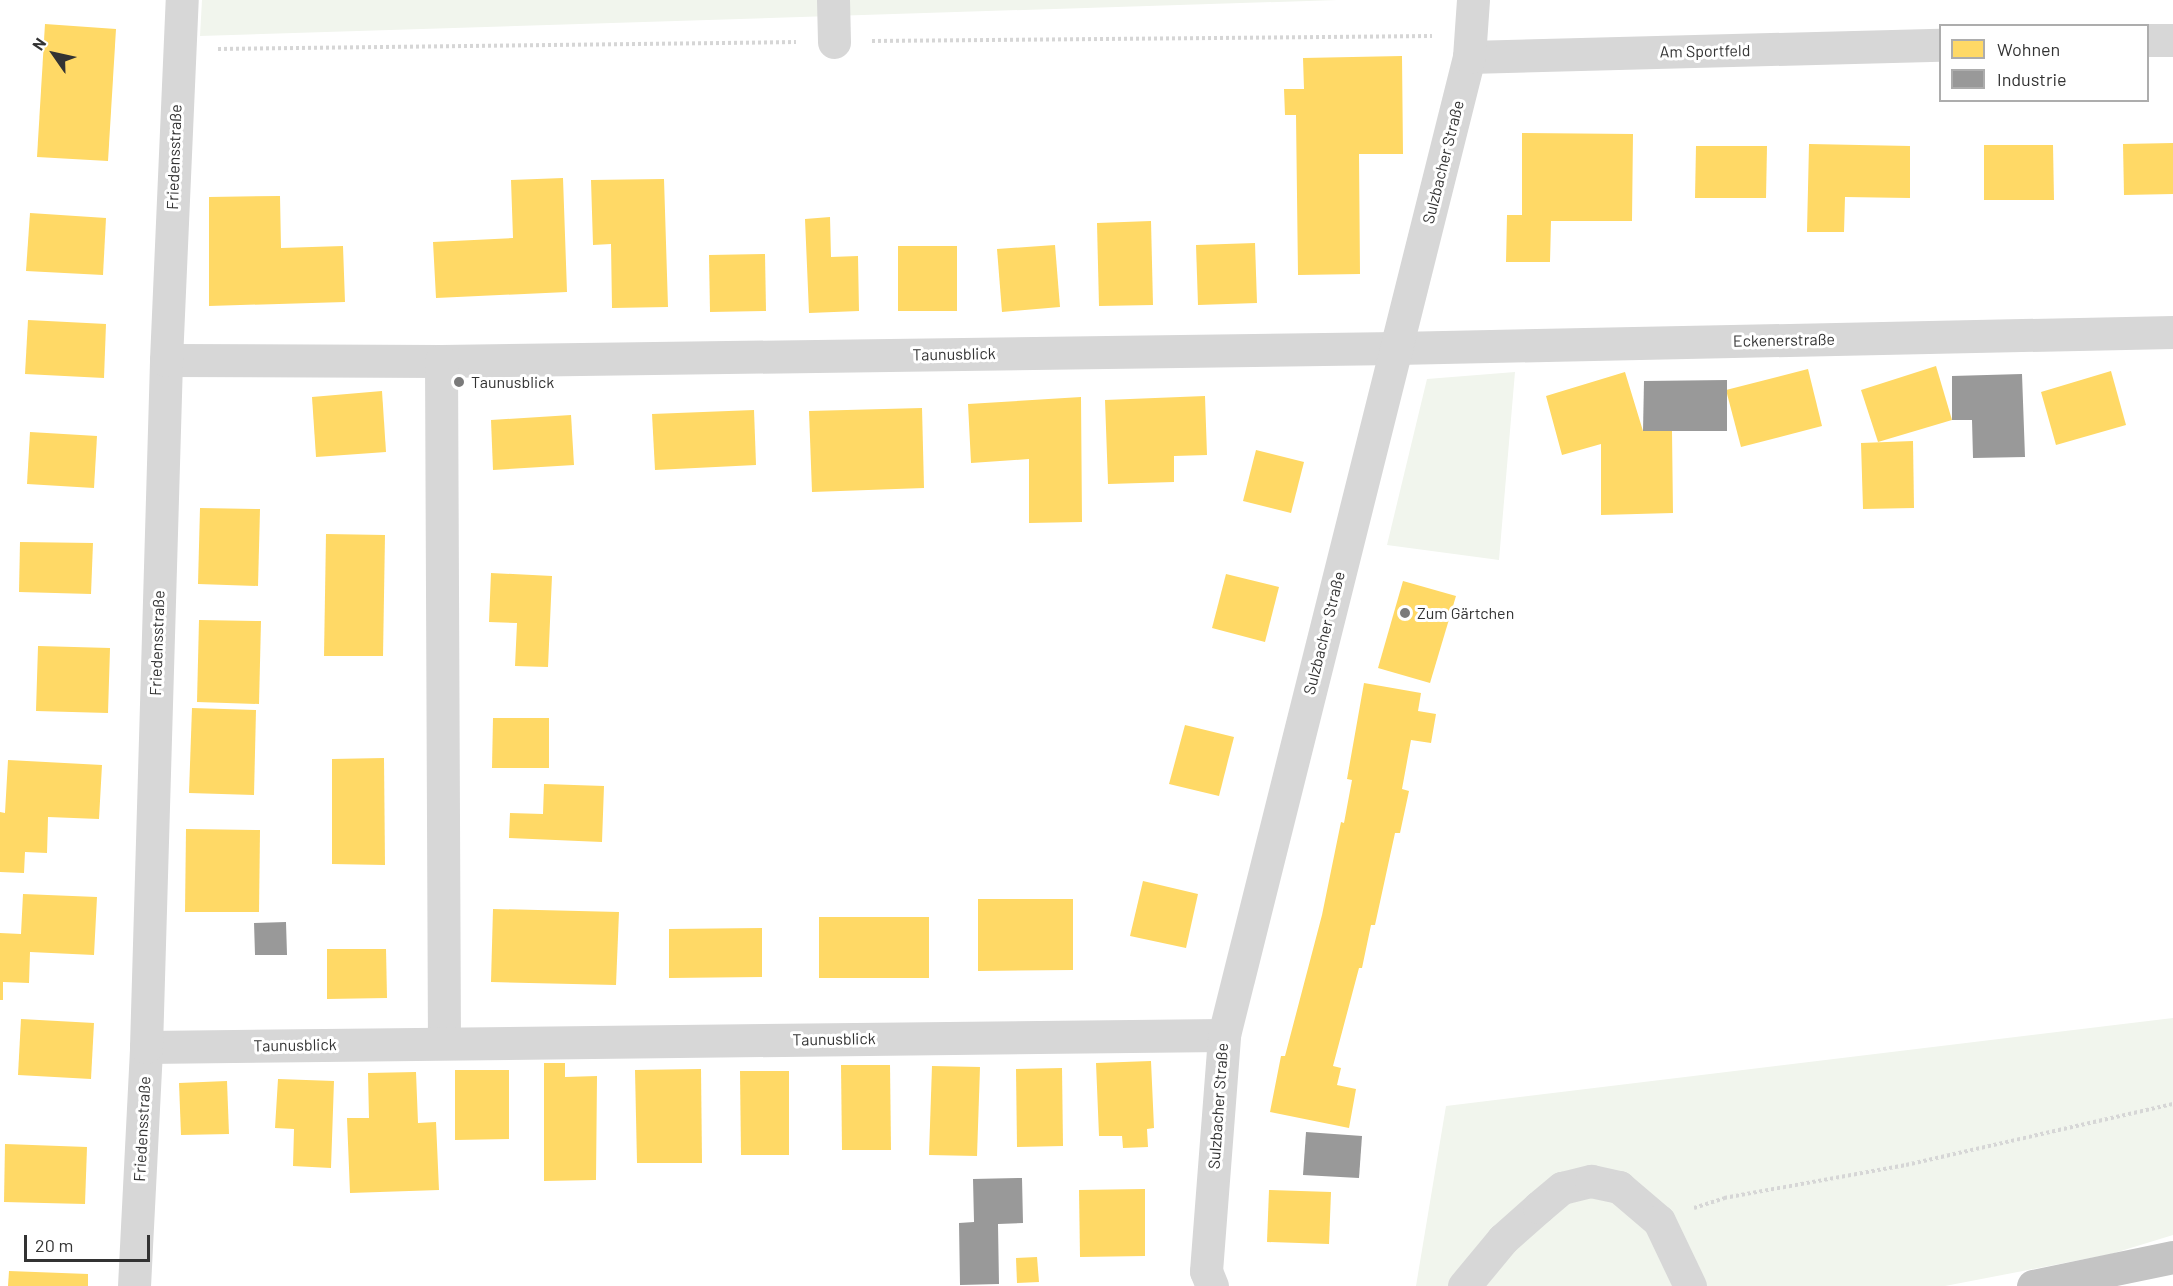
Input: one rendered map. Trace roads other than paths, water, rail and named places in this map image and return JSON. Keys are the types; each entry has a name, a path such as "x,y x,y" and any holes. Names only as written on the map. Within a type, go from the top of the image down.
{"highway":[{"path":"2033,1286 2173,1257"}],"street":[{"name":"Friedensstraße","path":"134,1286 146,1047 166,360 182,0"},
{"path":"832,0 834,42"},
{"name":"Sulzbacher Straße","path":"1209,1279 1224,1035 1469,57 1473,0"},
{"path":"2149,40 2173,40"},
{"name":"Am Sportfeld","path":"1469,57 1939,45"},
{"name":"Eckenerstraße","path":"1396,348 2173,332"},
{"name":"Taunusblick","path":"166,360 441,361 1396,348"},
{"path":"441,361 444,1043"},
{"name":"Taunusblick","path":"146,1047 1224,1035"},
{"path":"1464,1286 1503,1239 1562,1188 1591,1181 1619,1187 1659,1221 1690,1286"}],"place":[{"name":"Taunusblick","path":"459,382"},
{"name":"Zum Gärtchen","path":"1405,613"}]}
